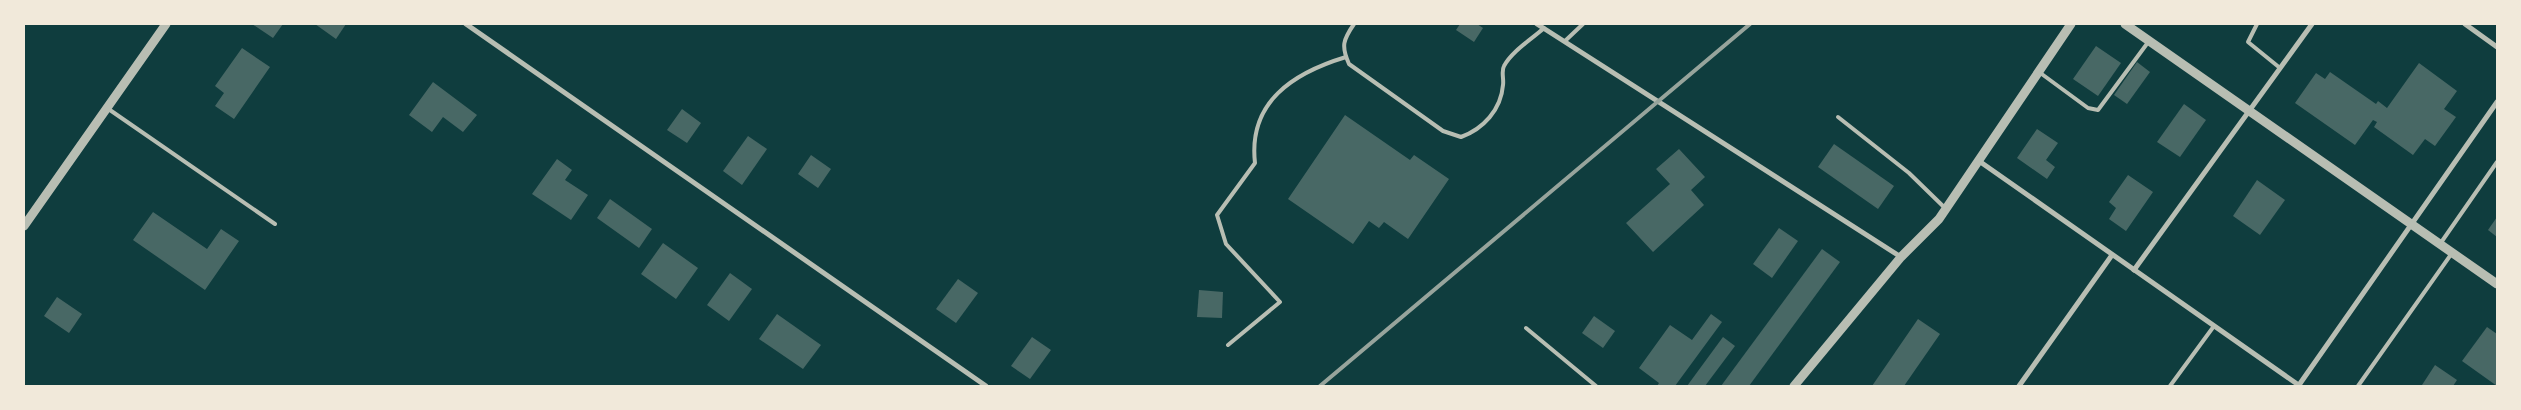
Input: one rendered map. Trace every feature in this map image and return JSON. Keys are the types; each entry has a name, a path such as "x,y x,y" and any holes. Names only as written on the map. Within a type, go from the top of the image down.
{"street":[{"path":"24,226 166,24"},
{"path":"466,24 986,386"},
{"path":"1537,24 1901,257"},
{"path":"1794,386 1901,257 1939,219 2071,24"},
{"path":"2125,24 2497,284"},
{"path":"2134,270 2312,24"},
{"path":"2465,24 2497,47"},
{"path":"1979,161 2300,386 2497,102"},
{"path":"2019,386 2112,255"}],"lane":[{"path":"1354,24 1345,37 1343,51 1350,64 1364,76 1443,131 1461,137 1476,132 1489,118 1502,95 1502,68 1508,60 1544,28"},
{"path":"1565,41 1583,24"},
{"path":"2257,24 2248,42 2280,68"},
{"path":"2039,72 2088,108 2098,110 2149,41"},
{"path":"1228,346 1280,302 1226,244 1217,215 1255,164 1253,146 1255,130 1278,93 1311,69 1346,57"},
{"path":"107,108 276,224"},
{"path":"1838,117 1909,173 1946,209"},
{"path":"2440,244 2497,162"},
{"path":"2358,386 2452,252"},
{"path":"2170,386 2214,326"},
{"path":"1526,328 1596,386"}],"building":[{"path":"252,24 283,24 273,38"},
{"path":"315,24 346,24 336,39"},
{"path":"1460,24 1477,24 1483,28 1474,42 1456,30"},
{"path":"2096,46 2121,63 2098,96 2073,79"},
{"path":"242,48 270,67 234,119 215,106 224,93 215,86"},
{"path":"2137,62 2150,72 2127,104 2114,95"},
{"path":"2419,63 2457,91 2444,109 2456,117 2435,146 2425,139 2413,155 2374,127 2377,122 2373,120 2355,145 2295,103 2316,73 2325,79 2330,72 2376,104 2378,101 2387,108"},
{"path":"433,82 477,115 463,132 443,117 432,132 409,115"},
{"path":"2184,104 2206,120 2180,157 2157,142"},
{"path":"682,109 701,123 687,143 667,130"},
{"path":"1345,115 1410,160 1414,155 1449,179 1408,239 1384,222 1379,228 1369,221 1353,244 1288,199"},
{"path":"2037,129 2058,143 2046,160 2055,167 2047,179 2017,158"},
{"path":"748,136 767,149 742,185 723,171"},
{"path":"1834,144 1894,186 1878,209 1818,167"},
{"path":"1679,149 1705,177 1691,190 1704,205 1653,252 1626,223 1670,184 1656,169"},
{"path":"811,155 831,169 818,188 798,174"},
{"path":"557,159 572,170 565,180 588,195 571,220 532,194"},
{"path":"2128,175 2153,192 2126,231 2109,219 2116,208 2109,202"},
{"path":"2257,180 2285,200 2260,235 2233,216"},
{"path":"610,199 652,229 639,248 597,218"},
{"path":"153,212 207,249 221,229 239,241 205,290 133,240"},
{"path":"2497,217 2497,237 2488,230"},
{"path":"1779,228 1798,241 1772,278 1753,264"},
{"path":"663,243 698,268 676,299 641,274"},
{"path":"1822,249 1840,262 1749,386 1721,386"},
{"path":"730,273 752,289 729,321 707,305"},
{"path":"958,279 978,293 956,323 936,309"},
{"path":"1199,290 1223,292 1222,318 1197,317"},
{"path":"57,297 82,314 69,333 44,316"},
{"path":"777,314 821,345 803,369 759,339"},
{"path":"1711,314 1722,322 1675,386 1657,386 1659,383 1639,368 1670,325 1692,340"},
{"path":"1594,316 1615,331 1603,348 1582,333"},
{"path":"1918,319 1940,334 1904,386 1872,386"},
{"path":"2487,327 2497,334 2497,386 2462,361"},
{"path":"1032,337 1051,350 1030,379 1011,366"},
{"path":"1723,337 1735,346 1705,386 1687,386"},
{"path":"2435,365 2457,380 2453,386 2422,385"}],"railway":[{"path":"1320,386 1750,24"}]}
